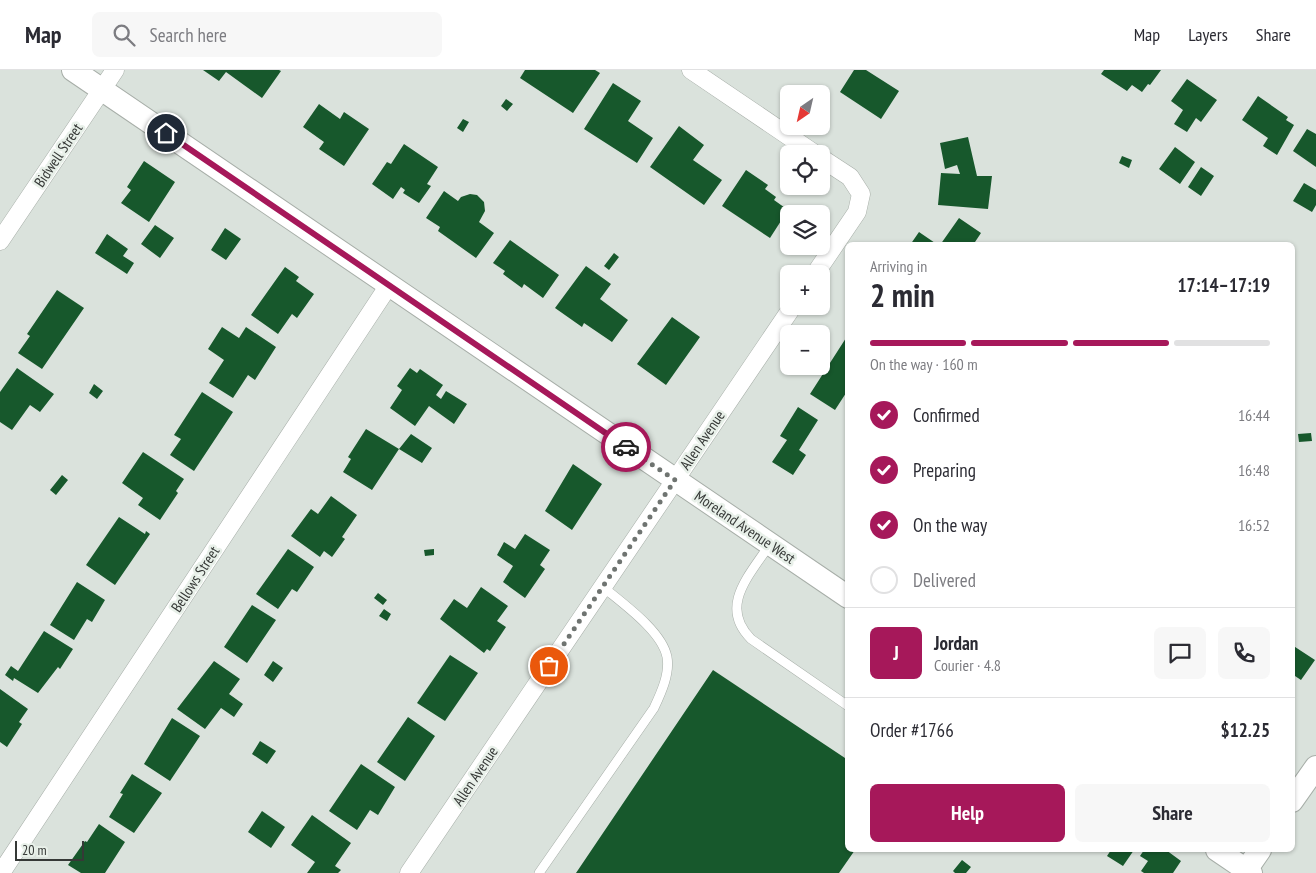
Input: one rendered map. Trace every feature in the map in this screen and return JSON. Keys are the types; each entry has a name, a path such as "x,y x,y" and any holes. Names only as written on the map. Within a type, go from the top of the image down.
{"street":[{"name":"Moreland Avenue West","path":"73,70 845,595"},
{"name":"Bidwell Street","path":"0,241 115,70"},
{"path":"691,70 803,145"},
{"path":"821,265 857,212 861,194 850,177 830,164"},
{"name":"Bellows Street","path":"1,873 389,285"},
{"name":"Allen Avenue","path":"409,873 787,315"},
{"path":"1295,798 1316,767"},
{"path":"1220,852 1247,872 1259,852"}],"lane":[{"path":"770,544 739,592 735,607 742,630 751,639 845,704"},
{"path":"539,873 654,708 665,684 667,657 659,638 603,586"}],"building":[{"path":"203,70 281,71 262,98 226,72 219,81"},
{"path":"525,70 595,70 600,73 573,113 520,78"},
{"path":"854,70 866,70 899,91 881,119 840,92"},
{"path":"1104,70 1161,70 1142,92 1132,85 1127,91 1101,74"},
{"path":"1187,79 1217,100 1201,122 1196,118 1187,132 1174,124 1183,110 1171,101"},
{"path":"613,83 641,101 628,121 653,138 637,163 584,129"},
{"path":"1258,96 1288,117 1286,120 1294,125 1277,155 1263,146 1268,138 1242,120"},
{"path":"506,99 513,104 507,111 501,106"},
{"path":"319,104 340,119 344,112 369,129 344,166 319,149 324,142 303,127"},
{"path":"463,119 469,122 463,132 457,128"},
{"path":"679,126 704,145 693,160 722,180 704,205 650,167"},
{"path":"1307,129 1316,134 1316,167 1293,151"},
{"path":"968,137 977,176 992,176 988,209 938,205 941,173 960,174 957,165 945,169 940,143"},
{"path":"404,144 438,167 427,184 431,186 419,203 403,193 405,190 401,187 393,199 372,184 387,162 391,164"},
{"path":"1175,147 1195,162 1180,184 1159,169"},
{"path":"1122,156 1132,160 1129,168 1119,163"},
{"path":"144,161 175,182 149,222 121,203 131,190 127,187"},
{"path":"1201,167 1214,176 1201,196 1188,187"},
{"path":"746,170 768,185 765,189 776,197 774,200 781,205 780,222 770,238 722,206"},
{"path":"1304,183 1316,190 1316,205 1312,212 1293,201"},
{"path":"444,191 458,201 461,197 470,194 477,195 484,202 485,211 479,222 494,233 476,258 438,231 440,227 426,218"},
{"path":"959,218 981,233 975,242 942,242"},
{"path":"155,225 174,238 160,258 141,244"},
{"path":"225,228 241,239 226,260 211,250"},
{"path":"919,232 934,242 912,242"},
{"path":"107,234 128,249 123,256 134,263 127,274 95,253"},
{"path":"510,240 559,275 543,298 524,284 522,288 503,274 505,271 493,263"},
{"path":"614,253 619,257 609,270 604,266"},
{"path":"586,266 611,284 600,299 628,320 612,342 584,323 582,327 555,308"},
{"path":"285,267 299,277 296,281 314,294 297,318 292,314 278,334 251,315"},
{"path":"57,290 84,308 42,369 18,353 30,336 27,334"},
{"path":"672,317 700,337 666,385 637,364"},
{"path":"222,327 239,338 246,327 276,347 255,380 248,375 233,398 209,383 224,360 208,349"},
{"path":"845,340 845,395 835,410 810,394 822,375 830,375 830,363"},
{"path":"17,368 54,394 40,412 30,405 12,430 0,422 0,392"},
{"path":"410,368 417,373 420,369 443,385 436,395 441,399 446,391 467,404 454,424 429,406 415,426 390,408 402,390 397,386"},
{"path":"94,384 103,391 97,399 89,393"},
{"path":"202,392 233,412 194,471 170,455 181,439 174,435"},
{"path":"798,407 818,420 799,450 806,455 793,475 772,462 787,440 780,436"},
{"path":"366,429 399,449 372,490 343,472 351,459 348,457"},
{"path":"1311,433 1312,441 1299,442 1298,434"},
{"path":"411,434 432,448 422,463 399,449"},
{"path":"143,452 184,479 176,491 178,493 160,520 138,505 143,498 122,483"},
{"path":"573,464 602,484 572,530 545,511"},
{"path":"62,475 68,480 56,495 50,490"},
{"path":"331,496 357,515 342,537 345,539 332,557 324,551 320,557 291,536 311,509 318,514"},
{"path":"119,517 145,534 146,531 150,534 115,585 86,565"},
{"path":"525,534 550,550 540,565 545,569 525,598 503,582 513,566 497,555 504,542 515,549"},
{"path":"288,549 314,567 297,592 292,589 278,609 256,594"},
{"path":"434,549 434,555 425,556 424,550"},
{"path":"77,582 105,600 92,622 87,619 74,640 50,625"},
{"path":"481,587 508,606 497,621 506,627 490,651 487,649 484,653 440,619 454,599 467,608"},
{"path":"378,593 387,600 383,605 374,598"},
{"path":"252,605 276,620 247,663 224,647"},
{"path":"384,609 391,614 387,621 379,616"},
{"path":"44,631 73,649 60,669 58,667 38,693 14,678 13,681 5,675 11,666 18,671"},
{"path":"1295,647 1315,660 1301,680 1295,676"},
{"path":"450,655 478,673 445,721 417,703"},
{"path":"214,661 240,679 229,694 243,704 234,717 221,708 205,729 177,709"},
{"path":"273,661 283,668 273,682 264,675"},
{"path":"713,670 845,758 845,852 854,852 839,873 576,873"},
{"path":"0,689 28,709 19,722 22,724 7,747 0,742"},
{"path":"408,717 435,736 405,781 377,762"},
{"path":"172,718 200,736 170,781 144,764"},
{"path":"260,741 276,751 267,764 252,754"},
{"path":"361,764 395,787 378,815 370,810 357,830 329,811"},
{"path":"132,774 162,793 134,833 109,817 123,794 120,793"},
{"path":"262,811 285,827 271,848 248,832"},
{"path":"312,815 351,843 335,866 341,870 338,873 307,873 315,862 291,845"},
{"path":"99,824 125,842 105,873 81,873 68,865"},
{"path":"1110,852 1133,852 1123,866 1107,856"},
{"path":"1143,852 1169,852 1181,861 1173,873 1144,873 1141,871 1148,861 1140,856"},
{"path":"962,860 971,867 966,873 955,873 953,871"}],"way so far":[{"path":"549,666 675,480 626,447"}],"route":[{"path":"166,133 626,447"}]}
